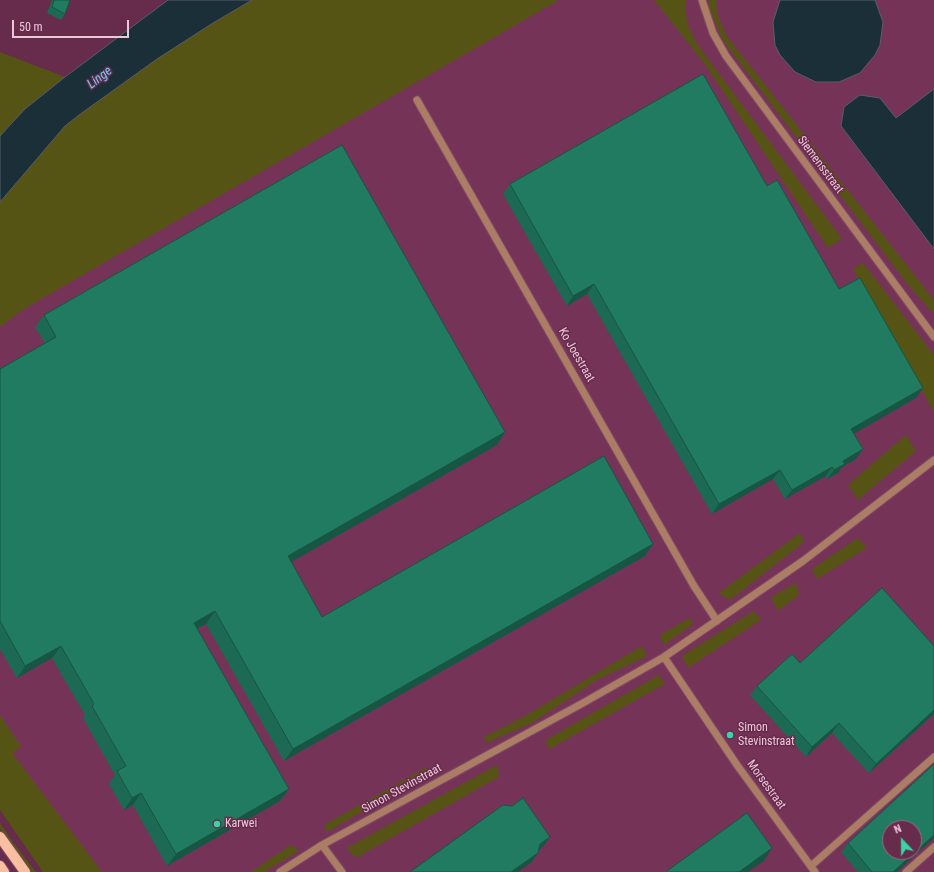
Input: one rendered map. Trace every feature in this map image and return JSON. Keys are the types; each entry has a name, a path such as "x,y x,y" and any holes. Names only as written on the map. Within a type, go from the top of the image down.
{"main road":[{"path":"0,837 25,872"},
{"path":"0,866 4,872"}],"street":[{"name":"Siemensstraat","path":"702,0 713,33 726,56 933,335"},
{"name":"Ko Joestraat","path":"418,100 694,586 717,621"},
{"name":"Simon Stevinstraat","path":"280,872 322,845 583,703 664,656 803,561 934,460"},
{"name":"Morsestraat","path":"664,656 737,764 813,869 934,757"},
{"path":"322,845 342,872"},
{"path":"906,872 934,847"}],"shaded area":[{"path":"252,0 559,0 24,309 0,327 0,202 65,126 157,59"},
{"path":"553,0 934,0 934,872 44,872 0,808 0,320"},
{"path":"654,0 686,0 685,10 689,28 697,44 842,239 828,248 704,63"},
{"path":"709,0 716,0 717,13 726,35 934,300 934,314 909,286 722,39 709,7"},
{"path":"0,52 65,77 25,109 0,136"},
{"path":"863,263 934,355 934,412 853,269"},
{"path":"906,435 916,451 858,500 848,485"},
{"path":"800,533 804,542 730,600 719,593"},
{"path":"858,538 867,548 817,579 812,569"},
{"path":"796,583 799,595 778,611 771,597"},
{"path":"754,611 761,620 688,668 682,656"},
{"path":"690,618 693,624 664,645 660,635"},
{"path":"642,646 647,656 597,680 532,723 486,743 484,737 525,716"},
{"path":"659,675 665,684 548,750 546,740"},
{"path":"0,715 21,746 13,754 102,872 43,872 0,810"},
{"path":"497,765 499,777 356,858 347,848"},
{"path":"427,767 430,772 327,832 324,825"},
{"path":"0,823 36,872 30,872 0,829"},
{"path":"291,845 299,851 264,872 251,872"}],"water":[{"name":"Linge","path":"168,0 252,0 157,59 65,126 0,202 0,136 25,109 65,77"},
{"path":"780,0 875,0 883,22 880,45 875,55 860,73 839,82 816,82 795,72 780,55 775,45 773,22"},
{"path":"934,89 934,249 841,126 844,107 860,95 880,98 896,118"}],"building":[{"path":"54,0 70,0 65,14 52,7"},
{"path":"703,74 767,186 777,180 839,289 860,278 923,388 851,429 863,449 843,461 845,464 834,470 832,467 792,490 780,470 719,504 594,284 573,296 510,184"},
{"path":"342,145 505,432 288,556 322,617 604,456 653,544 293,749 215,611 194,623 289,789 176,854 141,793 132,798 117,771 126,766 92,706 94,704 61,646 25,666 0,621 0,369 56,337 44,315"},
{"path":"882,588 934,646 934,710 876,764 839,723 812,747 757,686 792,654 800,663"},
{"path":"934,764 934,835 922,846 922,820 882,820 882,860 906,860 893,872 872,872 848,843"},
{"path":"523,798 550,837 540,844 538,853 511,872 410,872 503,805 512,806"},
{"path":"747,813 772,848 739,872 667,872 667,871"}],"place":[{"name":"Simon Stevinstraat","path":"730,735"},
{"name":"Karwei","path":"217,824"}]}
